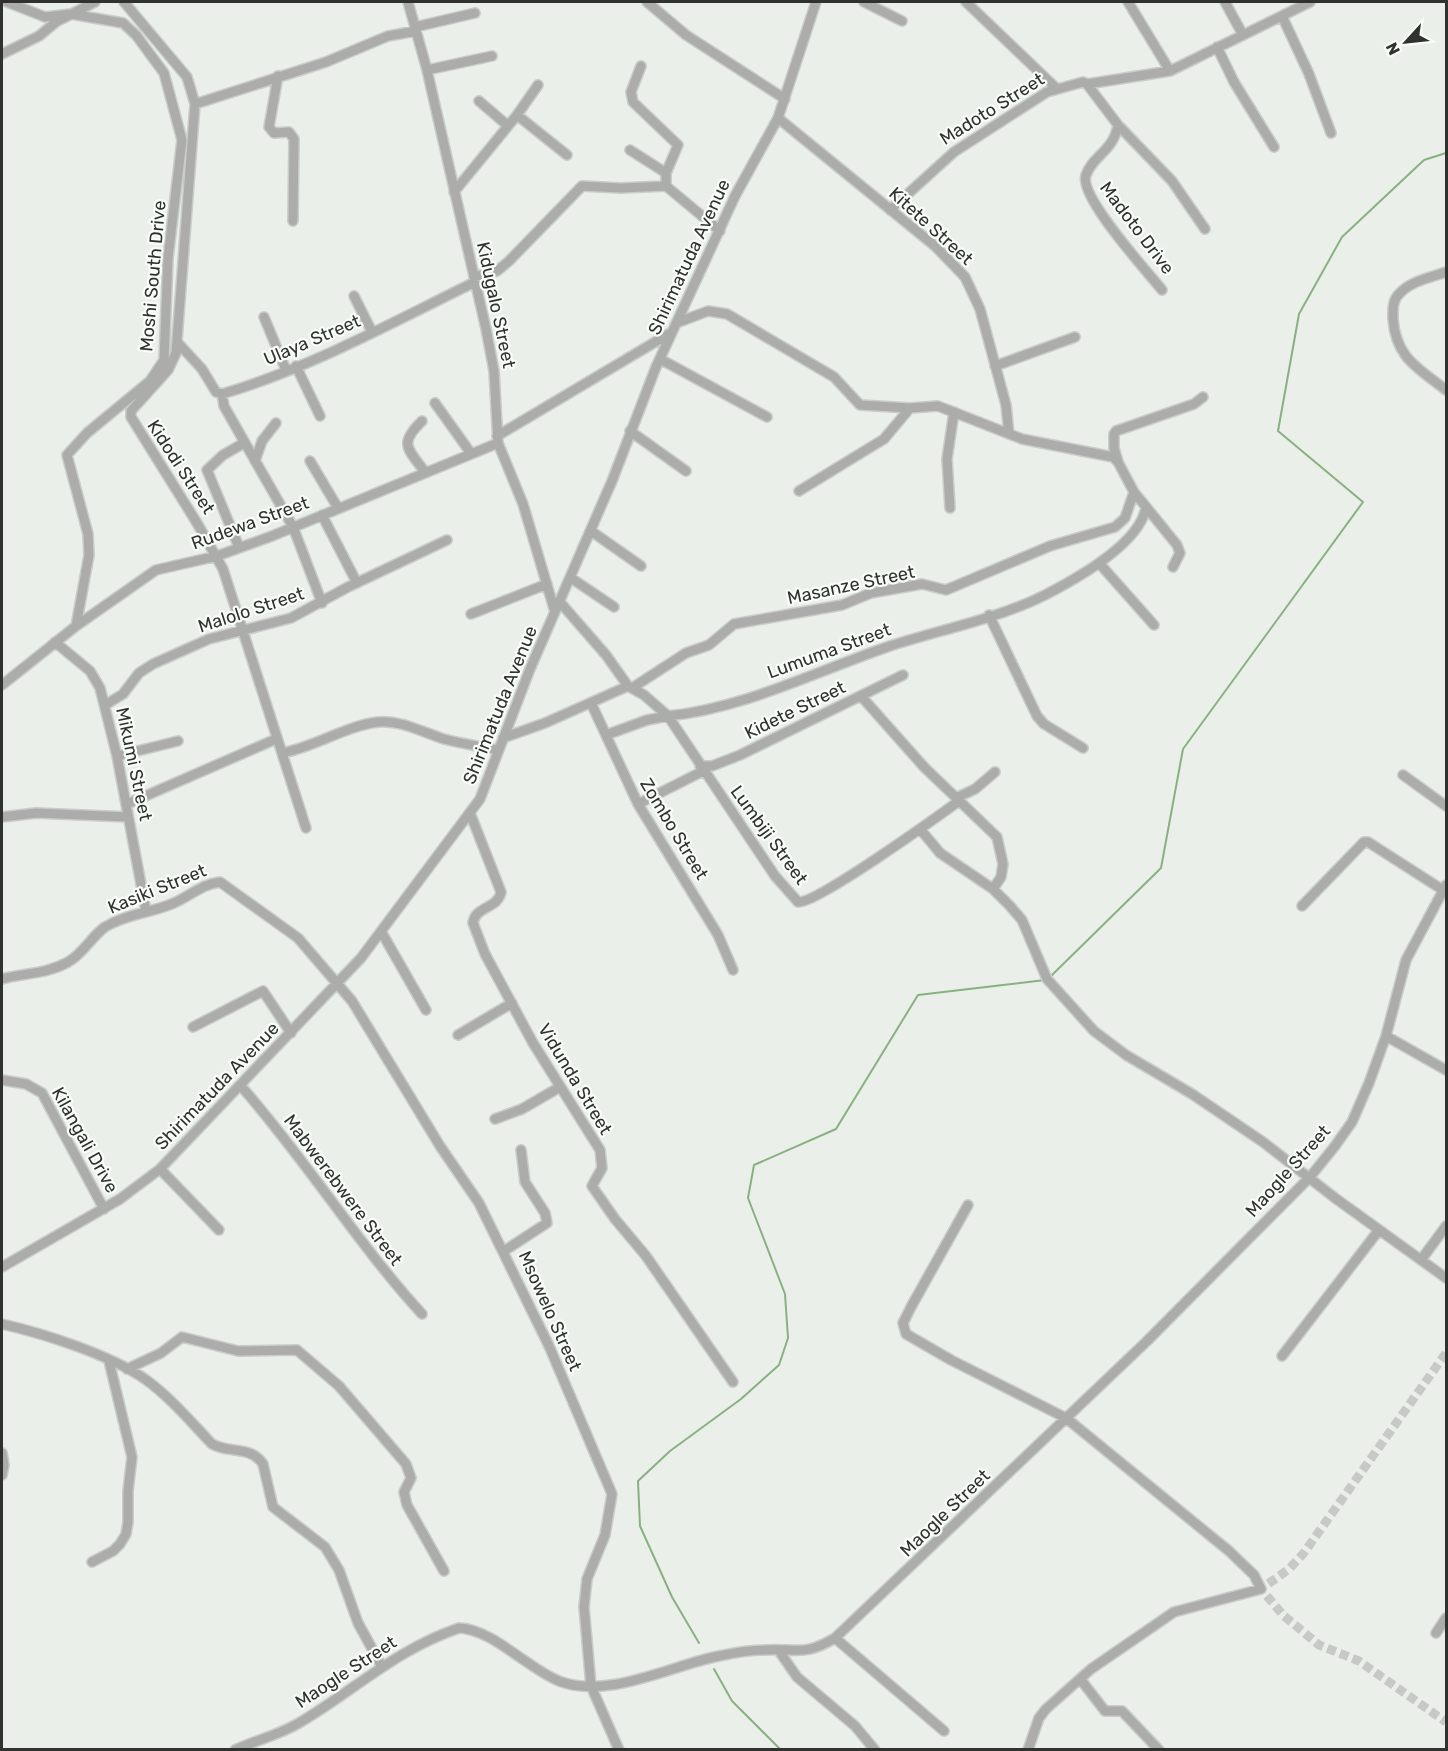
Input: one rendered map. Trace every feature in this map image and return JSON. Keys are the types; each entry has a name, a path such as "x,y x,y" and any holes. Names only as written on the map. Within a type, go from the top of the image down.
{"street":[{"name":"Moshi South Drive","path":"6,2 45,17 71,14 116,20 136,35 168,81 182,140 168,258 164,360 150,381 87,433 67,454 88,534 89,555 76,626"},
{"path":"2,54 39,36 56,22 95,2"},
{"name":"Kidodi Street","path":"124,2 187,77 195,104 178,343 168,370 131,411 131,417 217,556 306,828"},
{"name":"Kidugalo Street","path":"408,2 427,70 494,371 497,439 523,504 555,612"},
{"path":"647,2 686,34 785,99"},
{"name":"Shirimatuda Avenue","path":"2,1267 104,1209 143,1184 159,1169 339,983 382,933 480,799 498,750 559,601 591,531 660,359 735,196 777,118 816,2"},
{"path":"864,2 902,21"},
{"path":"966,2 1056,88"},
{"path":"1128,2 1170,71 1310,2"},
{"path":"1225,2 1243,35"},
{"path":"195,104 326,62 388,36 475,13"},
{"path":"1282,16 1309,74 1331,133"},
{"path":"1217,47 1234,82 1274,147"},
{"path":"427,70 492,56"},
{"path":"641,66 631,92 633,102 678,145 666,173 666,186 720,231"},
{"name":"Madoto Street","path":"890,210 946,157 1056,88 1076,82 1087,84 1170,71"},
{"path":"278,76 269,127 274,132 289,132 294,139 293,221"},
{"path":"1087,84 1118,125 1172,181 1205,229"},
{"path":"454,192 492,149 507,125 538,85"},
{"path":"479,101 507,125"},
{"path":"517,114 567,155"},
{"name":"Kitete Street","path":"777,118 935,246 965,277 980,309 1006,405 1009,434"},
{"name":"Madoto Drive","path":"1118,125 1111,145 1089,168 1084,178 1085,187 1115,231 1162,290"},
{"path":"630,150 666,173"},
{"name":"Ulaya Street","path":"222,394 296,366 497,271 582,186 621,188 666,186"},
{"path":"1446,272 1412,284 1400,292 1393,307 1396,336 1402,354 1446,390"},
{"path":"354,296 372,332"},
{"path":"679,322 708,311 727,314 834,377 860,405 910,408 938,406 1022,439 1104,454 1119,462"},
{"path":"264,318 286,370"},
{"name":"Rudewa Street","path":"2,685 76,626 156,570 217,556 322,515 470,452 497,439 672,332"},
{"path":"995,366 1075,337"},
{"path":"178,343 196,361 216,392 222,394 224,406 292,527 322,603"},
{"path":"660,359 767,417"},
{"path":"296,366 320,416"},
{"path":"1173,567 1180,554 1177,545 1134,492 1114,448 1114,434 1116,431 1194,404 1203,397"},
{"path":"435,403 470,452"},
{"path":"799,491 884,439 910,408"},
{"path":"950,508 947,459 954,412"},
{"path":"422,421 409,433 406,440 409,451 425,472"},
{"path":"255,461 262,441 276,423"},
{"path":"630,431 686,471"},
{"path":"239,547 207,470 223,455 244,443"},
{"path":"310,461 338,508"},
{"name":"Masanze Street","path":"630,687 686,653 709,645 734,624 842,605 871,593 922,584 946,590 1050,546 1098,534 1115,527 1125,518 1134,492"},
{"name":"Lumuma Street","path":"606,735 668,716 729,704 888,647 1046,595 1099,563 1134,529 1146,507"},
{"path":"322,515 357,583"},
{"path":"591,531 641,566"},
{"name":"Malolo Street","path":"105,705 123,694 139,673 186,648 241,629 291,618 447,540"},
{"path":"1099,563 1154,625"},
{"path":"571,578 614,607"},
{"path":"471,614 547,584"},
{"path":"559,601 606,655 630,687 668,716"},
{"path":"989,615 1037,716 1044,724 1083,748"},
{"name":"Mikumi Street","path":"55,642 90,670 105,705 127,804 146,911"},
{"name":"Kidete Street","path":"638,804 701,768 740,755 903,675"},
{"path":"503,738 630,687"},
{"path":"861,696 911,753 957,800 990,829 1001,844 1003,864 1001,877 993,889"},
{"name":"Zombo Street","path":"591,704 638,804 718,935 733,970"},
{"name":"Lumbiji Street","path":"668,716 776,876 798,902 811,899 920,829 995,772"},
{"path":"282,753 309,747 361,726 380,722 399,723 446,739 498,750"},
{"path":"127,804 276,739"},
{"path":"117,756 178,741"},
{"path":"1403,775 1446,807"},
{"path":"2,817 36,813 128,817"},
{"name":"Vidunda Street","path":"470,813 501,892 496,903 479,911 473,923 485,954 603,1158 602,1167 593,1182 599,1199 646,1256 733,1382"},
{"path":"920,829 940,853 993,889 1022,920 1047,980 1094,1031 1126,1055 1222,1113 1446,1278"},
{"path":"1302,906 1364,842 1368,842 1446,889"},
{"name":"Kasiki Street","path":"2,979 45,972 61,966 70,961 102,929 173,903 212,883 226,884 298,938 339,983"},
{"name":"Maogle Street","path":"235,1749 276,1735 300,1722 381,1665 444,1633 459,1628 470,1628 558,1681 591,1686 654,1675 718,1656 765,1649 812,1650 835,1638 1154,1335 1310,1177 1352,1122 1386,1036 1406,960 1446,889"},
{"path":"382,933 426,1010"},
{"name":"Msowelo Street","path":"339,983 440,1146 479,1203 549,1346 612,1494 605,1535 586,1579 584,1617 591,1686 619,1749"},
{"path":"193,1027 263,991 291,1033"},
{"path":"458,1035 512,1004"},
{"path":"1386,1036 1446,1071"},
{"name":"Kilangali Drive","path":"2,1080 26,1084 42,1093 104,1209"},
{"name":"Mabwerebwere Street","path":"240,1085 311,1172 393,1283 422,1314"},
{"path":"495,1119 522,1109 560,1087"},
{"path":"504,1251 547,1223 545,1213 525,1182 521,1150"},
{"path":"159,1169 219,1230"},
{"path":"968,1205 911,1307 903,1323 904,1330 914,1340 941,1355 1066,1418 1229,1551 1254,1575 1261,1589 1174,1612 1091,1669 1046,1709 1039,1718 1028,1749"},
{"path":"1421,1260 1446,1226"},
{"path":"1282,1356 1379,1230"},
{"path":"2,1324 46,1336 127,1369 159,1390 212,1444 220,1449 244,1450 259,1458 265,1472 273,1507 325,1547 339,1570 358,1623 381,1665"},
{"path":"127,1369 161,1353 182,1337 238,1351 297,1350 339,1386 406,1464 411,1478 404,1497 444,1571"},
{"path":"92,1562 113,1551 120,1544 126,1534 128,1522 128,1491 132,1457 109,1361"},
{"path":"2,1453 4,1465 2,1475"},
{"path":"1436,1633 1446,1618"},
{"path":"835,1638 944,1731"},
{"path":"779,1651 798,1677 855,1726 875,1749"},
{"path":"1081,1680 1106,1711 1122,1711 1159,1749"}],"waterway":[{"path":"1050,977 1161,868 1183,749 1363,502 1278,431 1299,314 1342,237 1424,160 1446,153"},
{"path":"699,1643 672,1597 640,1526 638,1481 670,1451 741,1399 779,1365 788,1338 785,1294 748,1198 754,1165 836,1129 918,995 1045,980"},
{"path":"714,1669 732,1701 781,1750"}],"tunnel":[{"path":"1446,1353 1303,1554 1289,1569 1261,1589 1283,1615 1319,1645 1359,1661 1446,1722"}]}
